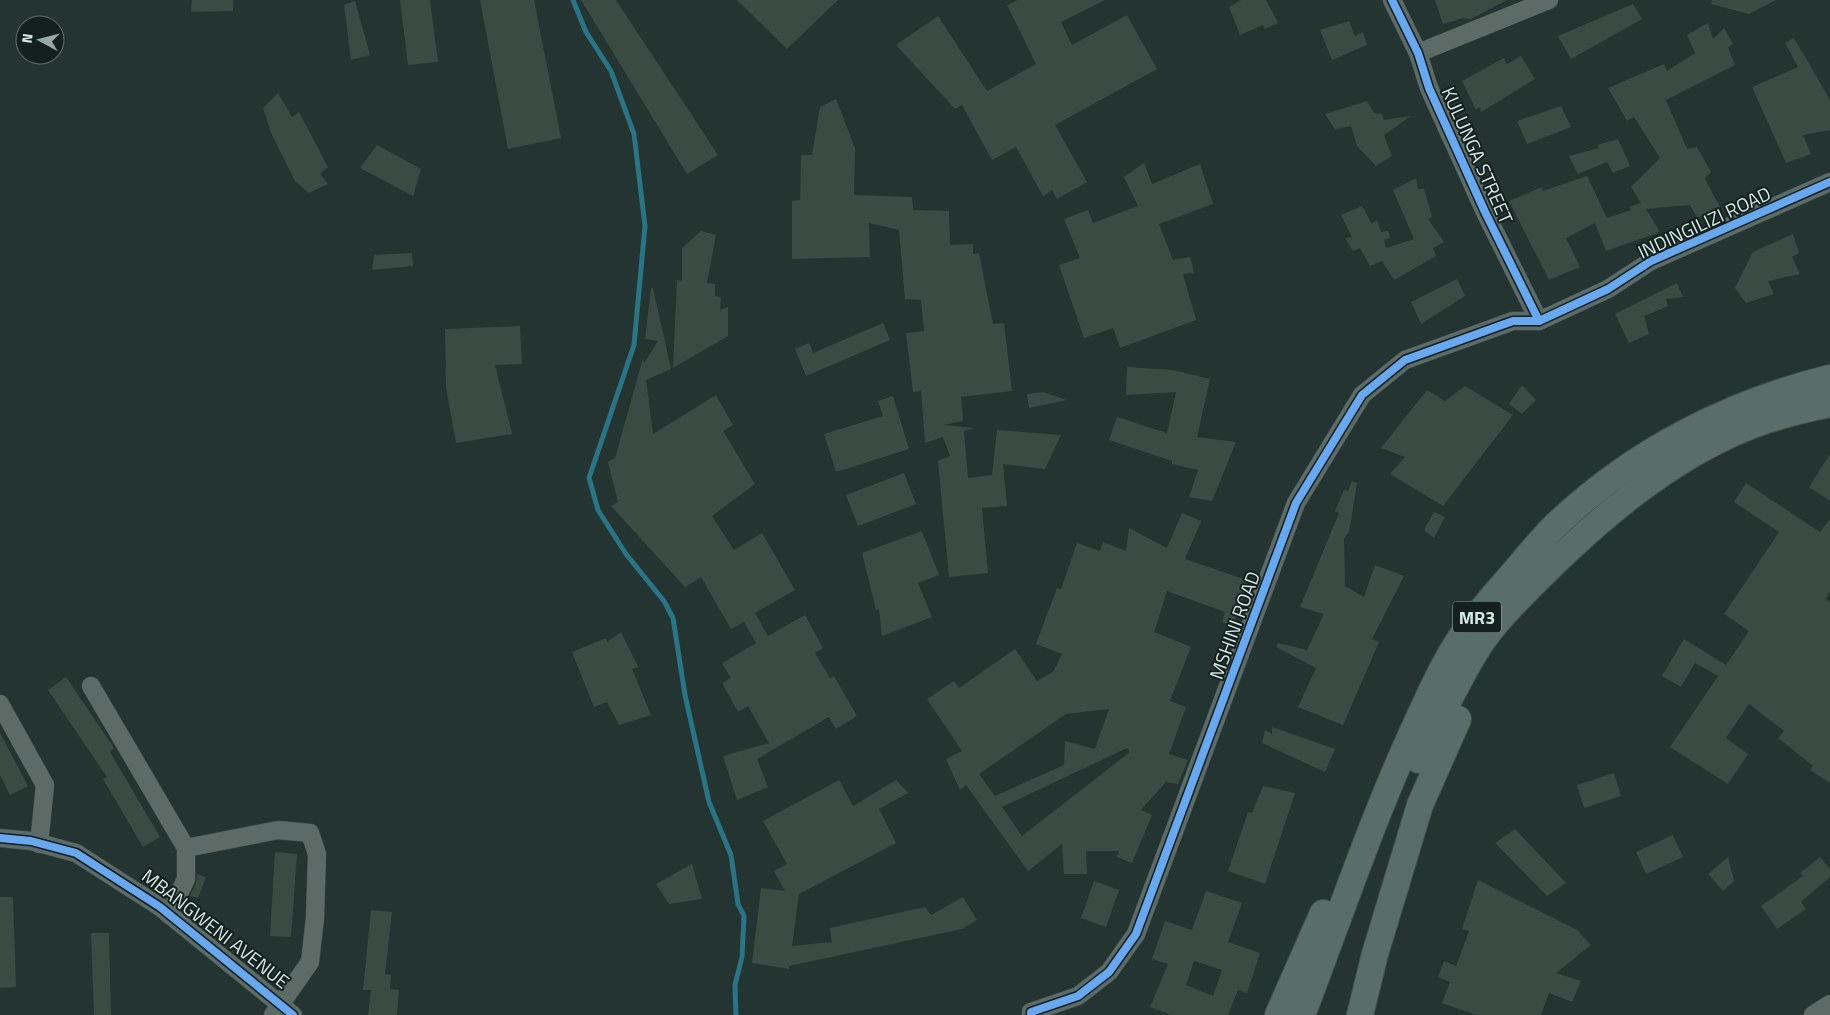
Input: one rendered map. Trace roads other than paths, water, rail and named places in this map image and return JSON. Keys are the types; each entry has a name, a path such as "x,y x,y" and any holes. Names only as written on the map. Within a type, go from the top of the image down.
{"highway":[{"name":"MR3","path":"1302,1015 1386,790 1425,706 1461,637 1555,526 1615,475 1671,439 1728,411 1800,385 1830,378"},
{"name":"MR3","path":"1320,1015 1410,776 1480,644 1515,601 1575,542 1631,496 1687,458 1743,428 1801,410 1830,404"},
{"path":"1360,1015 1375,954 1420,805 1472,689 1515,601"},
{"path":"1278,1015 1379,776 1420,691 1461,637"}],"street":[{"name":"KULUNGA STREET","path":"1392,0 1418,53 1430,88 1485,212 1539,321"},
{"path":"1418,53 1549,0"},
{"name":"INDINGILIZI ROAD","path":"1539,321 1608,289 1651,261 1830,182"},
{"name":"MSHINI ROAD","path":"1031,1014 1078,996 1110,972 1136,934 1296,503 1362,395 1405,360 1513,321 1539,321"},
{"path":"91,686 186,848 186,879 170,915"},
{"path":"0,704 45,785 39,844"},
{"path":"186,848 278,830 310,834 317,854 316,918 310,962 282,1012"},
{"name":"MBANGWENI AVENUE","path":"0,838 39,844 76,853 170,915 282,1012"},
{"path":"1813,1015 1830,1004"}],"waterway":[{"path":"573,0 586,32 611,71 634,134 645,226 634,345 589,478 598,510 626,554 664,601 673,618 685,695 709,802 731,855 738,904 744,916 742,957 735,985 736,1015"}]}
